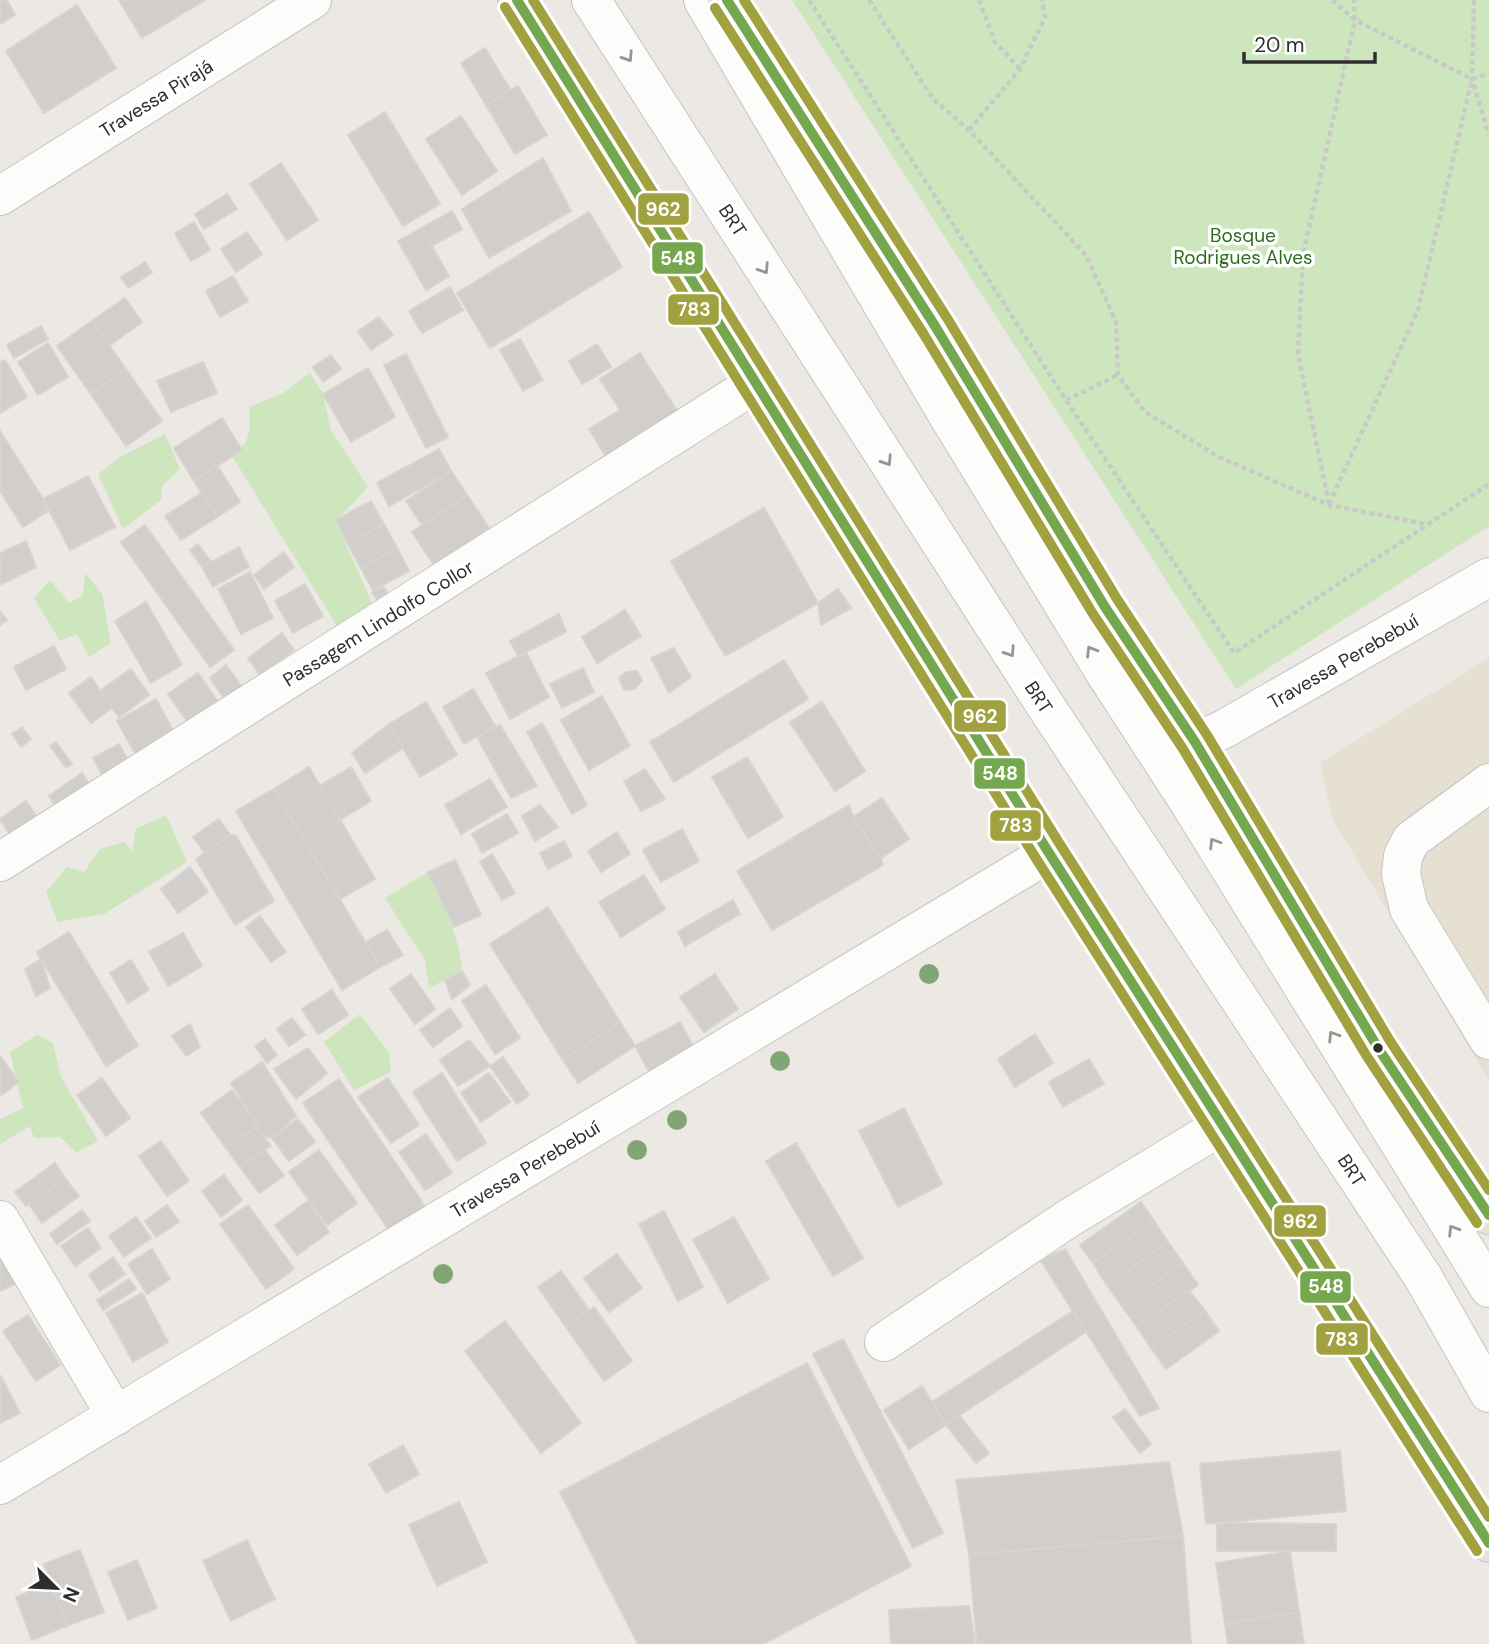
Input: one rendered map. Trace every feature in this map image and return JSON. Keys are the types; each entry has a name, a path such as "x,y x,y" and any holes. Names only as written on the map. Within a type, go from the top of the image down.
{"highway":[{"path":"517,0 1049,853 1489,1543"},
{"path":"727,0 935,326 1105,607 1195,742 1378,1048 1489,1215"}],"street":[{"name":"Travessa Pirajá","path":"0,196 312,0"},
{"name":"BRT","path":"591,0 1039,697 1423,1277 1489,1393"},
{"path":"703,0 947,414 1076,626 1190,804 1489,1288"},
{"name":"Passagem Lindolfo Collor","path":"0,862 755,383"},
{"name":"Travessa Perebebuí","path":"1195,742 1224,729 1489,577"},
{"path":"1489,783 1411,840 1403,856 1401,874 1409,909 1489,1040"},
{"name":"Travessa Perebebuí","path":"0,1485 1049,853"},
{"path":"884,1342 1069,1218 1223,1125"},
{"path":"0,1220 116,1416"}],"path":[{"path":"809,0 1066,400 1234,653 1489,484"},
{"path":"869,0 933,99 970,130 1086,255 1116,322 1118,375 1145,412 1217,456 1329,505 1426,524"},
{"path":"979,0 995,43 1020,69"},
{"path":"970,130 1020,69 1045,18 1042,0"},
{"path":"1332,0 1355,20 1472,79 1489,73"},
{"path":"1329,505 1298,354 1302,267 1355,20 1354,0"},
{"path":"1329,505 1418,310 1472,79 1474,0"},
{"path":"1472,79 1489,135"},
{"path":"1066,400 1118,375"}],"shaded area":[{"path":"1489,658 1489,1081 1332,818 1320,763"}],"green space":[{"name":"Bosque Rodrigues Alves","path":"792,0 1489,0 1489,526 1236,689"},
{"path":"310,373 323,394 331,430 368,487 336,521 376,612 342,634 232,456 246,441 250,422 249,407 283,393"},
{"path":"165,434 180,469 162,486 161,500 123,529 98,474 122,456"},
{"path":"85,573 102,594 111,643 89,657 77,634 60,641 34,598 50,580 69,603 83,595"},
{"path":"166,815 187,862 104,914 58,922 46,892 67,867 84,872 100,849 125,842 132,852 136,829"},
{"path":"428,872 454,933 462,971 429,988 425,960 385,898"},
{"path":"360,1014 389,1053 391,1072 354,1090 324,1042"},
{"path":"37,1035 53,1043 61,1077 98,1141 76,1153 60,1137 34,1138 30,1126 0,1144 0,1119 23,1108 10,1052"}],"building":[{"path":"0,0 7,0 15,15 0,24"},
{"path":"119,0 205,0 142,38"},
{"path":"77,5 116,68 44,113 6,51"},
{"path":"485,48 511,91 486,105 461,63"},
{"path":"518,86 547,135 515,154 486,105"},
{"path":"385,112 440,204 403,226 348,135"},
{"path":"461,116 497,171 462,195 426,139"},
{"path":"543,158 571,211 489,258 462,209"},
{"path":"281,163 318,220 287,240 250,184"},
{"path":"227,194 237,209 204,229 195,214"},
{"path":"452,211 462,229 432,246 422,228"},
{"path":"589,212 622,267 490,348 457,293"},
{"path":"194,222 210,250 191,261 175,233"},
{"path":"422,228 449,276 426,290 398,241"},
{"path":"247,232 262,254 236,272 221,249"},
{"path":"145,262 152,273 128,288 121,277"},
{"path":"233,276 248,301 220,317 206,291"},
{"path":"450,287 463,310 422,333 409,311"},
{"path":"125,298 142,322 110,345 92,321"},
{"path":"379,317 393,335 371,350 358,331"},
{"path":"92,321 126,369 91,394 57,346"},
{"path":"41,326 48,339 14,358 7,345"},
{"path":"520,339 543,380 523,391 500,350"},
{"path":"48,343 68,377 38,395 18,362"},
{"path":"597,344 611,367 582,384 569,361"},
{"path":"640,353 681,417 610,463 589,429 620,410 600,379"},
{"path":"406,354 448,437 426,448 384,365"},
{"path":"331,355 341,369 323,382 313,367"},
{"path":"5,360 27,397 0,413 0,362"},
{"path":"203,362 217,393 171,412 157,381"},
{"path":"368,368 395,417 351,442 323,394"},
{"path":"126,369 162,421 126,446 91,394"},
{"path":"222,418 242,450 194,481 174,448"},
{"path":"0,431 43,499 47,512 23,527 0,491"},
{"path":"439,449 451,471 389,506 377,483"},
{"path":"217,465 240,502 217,517 194,481"},
{"path":"451,471 467,495 422,525 406,501"},
{"path":"88,476 115,527 70,550 43,499"},
{"path":"202,493 217,517 181,540 165,516"},
{"path":"467,495 489,528 434,565 412,532"},
{"path":"371,501 384,524 348,544 336,520"},
{"path":"764,508 818,603 725,656 671,561"},
{"path":"384,524 397,548 361,568 348,544"},
{"path":"145,525 234,650 210,667 121,542"},
{"path":"26,541 36,567 0,585 0,553"},
{"path":"198,544 211,562 202,567 190,550"},
{"path":"239,547 249,567 213,587 202,567"},
{"path":"397,548 409,571 373,590 361,568"},
{"path":"284,552 294,567 264,589 254,575"},
{"path":"250,572 273,618 241,634 218,589"},
{"path":"305,584 323,616 293,633 275,601"},
{"path":"383,586 396,605 386,612 372,592"},
{"path":"838,589 851,608 821,625 818,603"},
{"path":"146,602 182,665 151,683 115,621"},
{"path":"625,610 641,636 597,663 582,637"},
{"path":"0,611 7,620 0,625"},
{"path":"559,614 566,632 518,656 510,641"},
{"path":"282,633 294,650 260,675 248,658"},
{"path":"54,646 66,669 26,690 14,667"},
{"path":"674,648 691,677 669,693 651,658"},
{"path":"526,652 549,697 510,719 486,673"},
{"path":"784,660 808,699 674,782 650,742"},
{"path":"226,665 249,697 232,710 210,678"},
{"path":"583,668 594,692 562,708 550,684"},
{"path":"131,669 149,695 119,717 100,691"},
{"path":"637,671 642,680 635,689 624,690 619,678 626,672"},
{"path":"198,673 226,713 196,734 168,694"},
{"path":"91,677 112,708 91,723 69,693"},
{"path":"473,689 495,726 464,744 443,707"},
{"path":"602,696 630,746 589,770 561,720"},
{"path":"156,699 173,731 135,753 117,721"},
{"path":"426,702 457,755 420,777 389,724"},
{"path":"822,702 865,771 835,791 790,722"},
{"path":"542,723 587,805 572,814 527,732"},
{"path":"389,724 403,748 365,773 352,753"},
{"path":"500,725 537,786 511,798 477,737"},
{"path":"22,727 31,739 21,747 12,734"},
{"path":"56,742 72,764 66,768 50,746"},
{"path":"119,744 131,766 105,780 93,758"},
{"path":"747,757 783,817 748,838 712,777"},
{"path":"309,767 375,879 340,899 274,789"},
{"path":"351,767 371,801 340,820 319,786"},
{"path":"645,769 665,799 641,811 624,781"},
{"path":"82,773 89,783 56,806 49,796"},
{"path":"490,779 507,807 461,834 445,805"},
{"path":"274,789 380,967 342,990 236,811"},
{"path":"882,798 909,839 881,858 853,817"},
{"path":"26,801 39,820 13,839 0,819"},
{"path":"540,805 558,827 535,841 522,816"},
{"path":"849,805 853,817 883,865 772,930 737,871"},
{"path":"507,814 518,833 482,853 472,834"},
{"path":"219,819 230,835 205,853 193,837"},
{"path":"682,829 699,861 661,882 643,850"},
{"path":"617,832 630,854 601,872 588,851"},
{"path":"230,835 236,836 274,901 235,925 196,859"},
{"path":"564,841 572,856 548,869 540,853"},
{"path":"492,854 515,893 502,900 480,862"},
{"path":"455,860 481,915 454,927 428,872"},
{"path":"190,867 208,892 178,913 161,889"},
{"path":"644,875 665,909 621,937 599,902"},
{"path":"733,900 740,914 685,946 678,932"},
{"path":"548,907 620,1022 563,1060 490,944"},
{"path":"260,916 286,952 271,962 246,927"},
{"path":"387,930 403,955 380,967 366,942"},
{"path":"69,932 138,1046 106,1066 37,952"},
{"path":"183,933 202,966 168,986 149,952"},
{"path":"41,959 50,988 36,996 25,969"},
{"path":"131,960 149,990 128,1003 110,973"},
{"path":"462,971 470,985 452,999 445,980"},
{"path":"411,974 435,1009 415,1024 390,989"},
{"path":"715,974 738,1009 704,1032 680,997"},
{"path":"486,985 520,1038 495,1054 462,1001"},
{"path":"332,990 348,1015 318,1034 302,1009"},
{"path":"450,1008 462,1026 433,1047 420,1030"},
{"path":"292,1018 305,1035 289,1046 277,1029"},
{"path":"620,1022 635,1046 578,1083 563,1060"},
{"path":"680,1022 697,1054 653,1079 635,1046"},
{"path":"190,1024 200,1047 186,1056 172,1036"},
{"path":"1035,1034 1053,1063 1015,1087 998,1059"},
{"path":"265,1039 277,1055 267,1063 255,1046"},
{"path":"469,1040 490,1066 458,1086 440,1060"},
{"path":"308,1048 327,1073 296,1099 274,1069"},
{"path":"0,1056 19,1082 0,1096"},
{"path":"503,1057 529,1095 517,1104 490,1066"},
{"path":"1089,1059 1104,1084 1063,1107 1049,1082"},
{"path":"262,1062 296,1116 272,1138 264,1136 231,1083"},
{"path":"442,1073 486,1143 457,1161 413,1092"},
{"path":"489,1073 510,1102 481,1122 461,1093"},
{"path":"102,1078 130,1118 106,1136 77,1095"},
{"path":"388,1078 419,1125 391,1143 358,1097"},
{"path":"339,1079 426,1208 391,1233 303,1103"},
{"path":"232,1090 258,1126 226,1148 201,1113"},
{"path":"904,1108 942,1184 898,1207 859,1131"},
{"path":"298,1119 315,1142 289,1161 272,1138"},
{"path":"257,1127 271,1146 240,1167 226,1148"},
{"path":"426,1134 452,1173 425,1190 399,1152"},
{"path":"161,1141 189,1181 167,1196 139,1156"},
{"path":"796,1143 863,1258 833,1276 766,1161"},
{"path":"265,1150 284,1176 259,1193 240,1167"},
{"path":"319,1150 357,1203 327,1225 289,1172"},
{"path":"55,1163 65,1178 26,1206 15,1192"},
{"path":"224,1175 242,1200 221,1217 202,1191"},
{"path":"65,1178 79,1196 42,1223 29,1204"},
{"path":"308,1201 329,1232 297,1255 275,1225"},
{"path":"1141,1202 1154,1221 1093,1263 1080,1245"},
{"path":"167,1205 179,1222 156,1237 145,1221"},
{"path":"248,1205 294,1269 266,1289 220,1224"},
{"path":"82,1210 90,1221 57,1244 50,1234"},
{"path":"664,1211 703,1287 678,1301 639,1224"},
{"path":"136,1217 151,1238 124,1257 109,1236"},
{"path":"734,1217 769,1279 728,1303 693,1240"},
{"path":"1154,1221 1168,1242 1107,1285 1093,1263"},
{"path":"88,1228 101,1248 75,1266 61,1246"},
{"path":"1168,1242 1183,1263 1122,1306 1107,1285"},
{"path":"152,1249 170,1279 147,1294 128,1264"},
{"path":"1065,1249 1159,1408 1140,1416 1041,1261"},
{"path":"617,1254 642,1288 609,1312 584,1278"},
{"path":"13,1255 24,1280 0,1291 0,1261"},
{"path":"113,1257 125,1274 100,1291 89,1275"},
{"path":"1183,1263 1198,1285 1137,1327 1122,1306"},
{"path":"561,1271 589,1310 566,1327 538,1287"},
{"path":"129,1279 136,1289 103,1310 97,1300"},
{"path":"1189,1290 1205,1311 1151,1348 1137,1327"},
{"path":"142,1293 168,1342 133,1362 106,1313"},
{"path":"594,1307 632,1361 604,1381 566,1327"},
{"path":"1073,1311 1086,1332 946,1424 932,1402"},
{"path":"1205,1311 1219,1331 1166,1369 1151,1348"},
{"path":"28,1315 60,1365 36,1381 3,1331"},
{"path":"505,1321 581,1423 541,1453 465,1351"},
{"path":"843,1339 943,1533 913,1548 813,1354"},
{"path":"807,1363 911,1566 763,1644 638,1644 560,1492"},
{"path":"0,1375 20,1413 0,1423"},
{"path":"922,1386 946,1425 909,1449 884,1410"},
{"path":"1125,1409 1151,1444 1140,1453 1113,1417"},
{"path":"959,1415 989,1453 976,1463 946,1425"},
{"path":"403,1445 419,1474 386,1493 369,1464"},
{"path":"1340,1451 1346,1511 1206,1524 1200,1464"},
{"path":"1169,1462 1183,1536 969,1555 956,1480"},
{"path":"459,1502 487,1562 437,1586 409,1525"},
{"path":"1217,1523 1336,1524 1336,1551 1217,1551"},
{"path":"1183,1536 1191,1643 977,1644 969,1555"},
{"path":"247,1540 275,1599 231,1621 203,1561"},
{"path":"80,1550 104,1612 67,1626 44,1564"},
{"path":"1290,1551 1299,1612 1225,1624 1216,1563"},
{"path":"137,1560 157,1608 128,1620 108,1572"},
{"path":"51,1583 67,1626 32,1640 16,1597"},
{"path":"969,1606 975,1644 891,1644 889,1610"},
{"path":"1299,1612 1304,1644 1228,1644 1225,1624"}],"transit line":[{"name":"548","path":"517,0 1049,853 1489,1543"},
{"name":"962","path":"533,0 1061,846 1489,1517"},
{"name":"548","path":"727,0 935,326 1105,607 1195,742 1378,1048 1489,1215"},
{"name":"962","path":"744,0 947,318 1117,599 1207,735 1390,1041 1489,1190"},
{"name":"783","path":"505,7 1037,860 1477,1551"},
{"name":"783","path":"715,8 923,333 1093,614 1183,749 1366,1055 1477,1223"}]}
